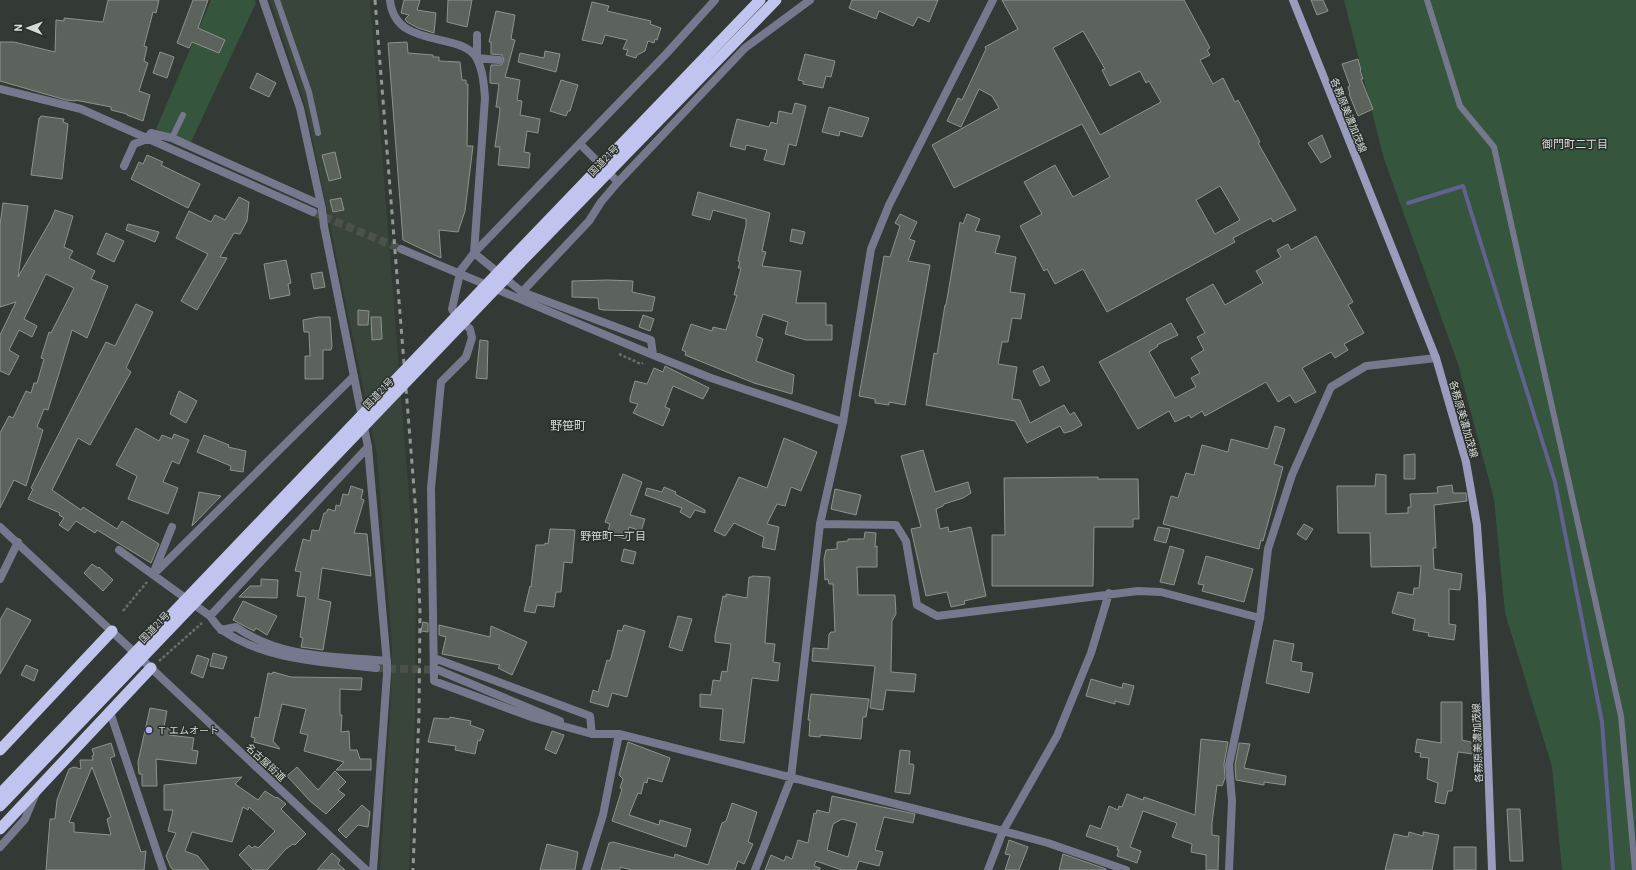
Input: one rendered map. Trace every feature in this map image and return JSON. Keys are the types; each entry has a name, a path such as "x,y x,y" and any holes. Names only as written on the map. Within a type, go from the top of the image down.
{"highway":[{"name":"国道21号","path":"0,806 517,260 760,0"},
{"name":"国道21号","path":"0,794 517,260 776,0"},
{"path":"0,750 112,631"},
{"path":"0,829 151,668"}],"main road":[{"name":"各務原美濃加茂線","path":"1293,0 1436,358 1466,462 1477,525 1482,598 1492,870"}],"street":[{"path":"263,0 300,108 322,207 324,226 368,447 387,662 373,870"},
{"path":"390,0 391,10 403,26 425,37 462,46 477,58 499,60"},
{"path":"715,0 580,144 474,253 460,270 452,309 456,316 470,329 472,338 466,357 441,382 431,488 434,681 534,718 592,734 619,734 1003,831 1048,843 1126,870"},
{"path":"522,292 590,221 615,179 745,48 810,0"},
{"path":"755,870 790,778 820,524 843,422 871,249 889,205 993,0"},
{"path":"474,253 485,98 483,76 477,58 477,35"},
{"path":"0,89 81,109 313,212"},
{"path":"124,166 134,144 147,139 151,133 172,138 322,207"},
{"path":"580,144 599,164"},
{"path":"401,249 711,378 843,422"},
{"path":"474,253 522,292 651,340 653,355"},
{"path":"1229,870 1232,801 1229,765 1260,618 1268,549 1292,475 1331,387 1366,366 1436,358"},
{"path":"154,574 354,376"},
{"path":"210,616 368,447"},
{"path":"820,524 896,525 906,541 917,605 937,616 1109,593 1138,591 1161,592 1260,618"},
{"name":"名古屋街道","path":"0,527 18,542 366,870"},
{"path":"154,574 172,527"},
{"path":"0,579 18,542"},
{"path":"119,550 210,616 221,630 272,653 298,659 376,668"},
{"path":"988,870 1003,831 1057,736 1091,653 1109,593"},
{"path":"221,630 236,627 253,638 278,648 306,654 387,662"},
{"path":"434,658 590,716 592,734"},
{"path":"438,670 592,734"},
{"path":"110,712 163,870"},
{"path":"586,870 603,815 619,734"},
{"path":"0,847 25,819 38,789"}],"lane":[{"path":"277,0 309,92 318,133"},
{"path":"1427,0 1460,106 1494,147 1620,716 1635,870"},
{"path":"172,138 183,115"}],"path":[{"path":"122,611 154,574"},
{"path":"151,668 210,616"}],"shaded area":[{"path":"270,0 370,0 416,586 415,715 409,870 380,870 391,700 392,646 377,456 306,107"}],"green space":[{"path":"211,0 255,0 256,3 191,142 156,129"},
{"path":"1344,0 1636,0 1636,870 1562,870 1552,767 1505,613 1494,499 1458,364 1384,159"}],"building":[{"path":"108,0 159,0 156,13 153,12 144,46 147,47 144,61 148,63 139,91 150,95 143,121 127,114 111,110 111,107 75,100 66,100 0,81 0,42 14,42 55,52 56,20 64,21 64,18 103,22"},
{"path":"193,0 208,0 198,28 225,40 219,53 192,42 189,48 177,43"},
{"path":"404,0 420,0 417,10 436,13 434,33 418,28 407,22 405,19 409,15 401,13"},
{"path":"448,0 472,0 467,27 447,22"},
{"path":"852,0 938,0 929,22 918,17 913,26 879,11 876,19 849,8"},
{"path":"1002,0 1184,0 1210,48 1207,50 1210,55 1200,60 1213,84 1223,78 1235,102 1238,100 1260,142 1258,143 1296,210 1273,222 1271,218 1233,238 1235,242 1107,312 1083,269 1055,284 1047,269 1044,271 1020,226 1042,214 1024,182 1055,165 1073,197 1110,177 1082,124 954,188 932,145 999,108 992,96 979,89 961,127 947,121 958,98 962,100 986,49 985,47 1018,29","holes":["1083,31 1105,69 1102,70 1110,86 1140,71 1146,83 1149,81 1161,102 1100,135 1053,48","1220,186 1240,220 1215,234 1196,200"]},
{"path":"1311,0 1323,0 1328,11 1317,15"},
{"path":"592,2 609,6 607,11 651,21 650,24 661,28 657,40 655,39 654,43 648,41 645,51 637,55 636,58 626,55 628,50 623,49 627,40 605,35 602,44 582,40"},
{"path":"496,11 515,15 511,39 515,40 505,77 520,80 517,100 522,101 520,115 540,119 538,133 527,131 524,152 530,153 529,168 498,165 500,147 495,147 500,110 499,107 496,107 499,84 490,83 490,74 491,65 501,65 504,60 502,55 491,54 491,42 489,42"},
{"path":"407,42 408,53 433,55 433,57 439,57 439,61 460,62 462,80 466,80 466,84 468,84 467,146 473,146 465,211 458,232 439,230 441,258 403,240 388,43"},
{"path":"545,51 560,54 556,72 518,62 520,53 544,58"},
{"path":"160,52 174,57 167,78 153,73"},
{"path":"805,54 835,61 831,77 826,76 823,88 803,84 803,81 798,80"},
{"path":"1358,59 1363,79 1361,79 1373,109 1358,116 1349,94 1348,87 1350,86 1342,64"},
{"path":"257,73 276,83 269,97 250,88"},
{"path":"561,80 578,85 570,111 568,111 566,116 550,111"},
{"path":"795,103 806,106 796,146 789,144 784,165 764,160 767,150 746,145 745,150 730,146 737,119 769,127 771,122 777,124 779,111 792,114"},
{"path":"829,107 869,118 862,137 840,131 839,136 822,132"},
{"path":"41,116 64,119 63,122 68,124 62,179 31,175 39,118"},
{"path":"1322,135 1331,157 1321,163 1308,143"},
{"path":"335,152 341,178 329,181 322,155"},
{"path":"147,155 163,162 161,165 200,184 188,208 131,179 139,162 143,164"},
{"path":"698,192 770,213 762,251 766,252 762,266 801,271 796,303 826,303 826,325 832,325 832,340 806,340 785,334 788,322 763,314 756,336 763,339 756,361 794,375 792,394 754,383 685,355 686,352 682,350 691,324 712,331 713,327 726,330 737,295 734,295 741,268 738,268 740,262 738,261 746,225 746,219 713,210 710,220 692,215"},
{"path":"239,197 249,202 247,221 240,234 234,233 220,257 227,258 197,310 181,301 208,254 176,238 189,211 211,222 215,215 225,220"},
{"path":"341,198 344,210 333,212 330,200"},
{"path":"3,203 28,206 18,277 51,220 55,210 73,216 64,247 73,251 69,258 95,271 91,279 108,286 87,338 72,330 48,410 44,409 37,427 43,430 26,486 14,480 0,508 0,433 9,416 13,418 26,391 31,393 34,383 37,383 44,359 41,358 49,332 51,333 74,288 46,274 24,319 37,326 32,337 19,330 9,350 19,356 9,375 0,371 0,335 16,302 0,307 0,225"},
{"path":"900,214 917,222 909,239 915,241 908,261 930,265 905,405 889,402 889,405 875,403 875,399 859,396 884,256 890,257 900,226 895,223"},
{"path":"967,214 980,219 975,231 1000,236 995,253 1016,257 1010,292 1025,294 1021,319 1012,318 1008,342 1002,342 998,364 1017,367 1012,399 1020,400 1030,423 1064,405 1070,415 1074,412 1082,425 1072,431 1064,433 1060,426 1027,443 1015,421 926,405 934,353 937,354 960,222 963,224"},
{"path":"128,224 159,232 155,242 126,230"},
{"path":"792,229 805,232 802,244 790,241"},
{"path":"106,233 124,241 114,262 97,254"},
{"path":"1316,236 1353,302 1348,305 1364,333 1344,344 1348,350 1335,358 1331,352 1302,368 1316,392 1295,403 1290,395 1278,402 1266,382 1205,416 1202,411 1191,418 1189,415 1175,422 1169,411 1138,429 1099,362 1171,323 1178,335 1157,345 1158,346 1149,352 1175,398 1196,387 1191,378 1200,373 1191,358 1204,350 1197,337 1205,333 1186,299 1213,284 1225,305 1263,283 1256,271 1281,257 1277,250 1288,244 1291,250"},
{"path":"286,260 291,283 288,284 290,295 270,299 264,264"},
{"path":"322,272 325,287 314,289 311,274"},
{"path":"572,281 633,281 632,292 655,297 652,311 603,310 599,309 598,298 572,297"},
{"path":"136,304 153,312 126,368 131,372 90,445 78,438 52,490 81,510 83,507 117,529 122,521 159,544 151,563 97,530 95,533 76,521 68,531 59,525 64,518 59,515 60,513 28,499 33,489 31,488 106,342 115,346"},
{"path":"358,310 369,311 368,325 358,325"},
{"path":"643,315 654,319 650,331 639,327"},
{"path":"318,317 330,317 332,346 331,350 323,350 323,379 305,379 305,356 310,356 309,332 304,332 303,320"},
{"path":"371,317 381,317 382,339 372,340"},
{"path":"480,340 488,341 487,379 476,378"},
{"path":"665,366 709,388 703,399 673,386 665,407 670,409 663,426 633,413 638,404 630,402 630,398 635,381 647,384 654,368 663,372"},
{"path":"1043,366 1050,381 1040,386 1033,371"},
{"path":"179,391 197,401 186,423 170,414"},
{"path":"1275,426 1285,429 1274,464 1283,467 1263,541 1261,540 1259,549 1163,524 1171,496 1178,498 1186,473 1194,475 1202,445 1228,452 1231,439 1268,449"},
{"path":"136,428 159,441 162,435 172,439 174,434 189,440 179,464 172,461 163,482 178,488 168,514 128,499 137,476 116,465"},
{"path":"204,435 229,445 228,447 246,451 243,472 230,470 231,466 197,452"},
{"path":"784,438 817,452 801,491 791,487 785,506 777,504 767,524 779,527 775,550 762,547 764,537 734,523 725,536 714,531 739,477 767,488"},
{"path":"923,450 935,492 968,482 971,493 963,498 944,504 936,509 940,529 948,527 949,532 971,527 986,596 964,601 965,604 951,607 947,592 926,596 911,529 921,527 901,456"},
{"path":"1415,454 1415,479 1404,479 1404,455"},
{"path":"623,474 642,482 630,515 645,519 641,531 629,527 626,539 607,534 610,524 605,522"},
{"path":"1376,474 1386,475 1386,514 1408,513 1408,507 1411,507 1410,494 1438,493 1437,487 1452,485 1453,493 1466,493 1467,501 1434,505 1436,548 1433,548 1434,569 1462,574 1460,590 1449,589 1449,624 1456,625 1454,640 1428,636 1429,633 1413,630 1415,619 1392,613 1398,592 1413,595 1414,588 1419,588 1421,566 1371,567 1370,533 1338,533 1337,486 1375,486"},
{"path":"1098,477 1098,479 1138,479 1139,519 1133,519 1133,527 1094,527 1093,586 992,586 992,535 1005,535 1004,478"},
{"path":"351,486 363,490 361,499 364,500 354,533 367,534 371,576 322,568 318,599 331,602 323,650 301,647 303,638 300,637 306,597 297,596 301,572 295,571 303,539 310,541 312,530 319,531 324,513 326,513 328,509 335,511 336,505 340,506 343,494 348,495"},
{"path":"664,487 676,492 675,494 705,510 705,513 695,510 690,518 680,512 682,508 645,495 647,488 662,492"},
{"path":"835,489 861,495 856,515 831,509"},
{"path":"199,492 221,496 192,526"},
{"path":"1304,524 1313,529 1306,540 1297,534"},
{"path":"1158,527 1170,529 1166,543 1154,540"},
{"path":"550,529 575,530 572,563 564,562 561,592 556,592 554,607 537,605 535,613 524,611 530,586 531,587 536,545 545,545 545,543 548,544"},
{"path":"865,532 876,533 875,547 877,546 877,567 857,567 858,595 895,595 896,614 892,621 891,672 916,674 914,692 886,690 883,710 870,708 875,666 812,661 813,648 828,649 829,634 831,632 835,632 833,584 829,584 828,579 825,580 824,559 826,550 837,549 837,542 848,541 848,539 864,539"},
{"path":"1170,546 1184,550 1174,585 1160,582"},
{"path":"624,549 636,552 633,564 621,561"},
{"path":"1206,556 1253,569 1244,602 1202,591 1204,585 1198,584"},
{"path":"92,564 98,568 99,567 113,580 103,591 84,573"},
{"path":"749,577 770,577 765,643 775,644 773,662 780,663 778,681 752,678 744,743 720,740 723,709 700,707 700,694 711,695 713,680 720,681 722,671 727,672 731,644 715,642 723,596 726,597 726,594 747,598"},
{"path":"261,579 278,580 277,598 239,597 250,586 261,586"},
{"path":"243,601 277,616 267,635 256,628 254,631 233,620"},
{"path":"7,608 31,620 0,674 0,620"},
{"path":"678,616 692,619 682,651 669,647"},
{"path":"423,622 428,623 428,632 421,631"},
{"path":"439,625 490,637 491,626 527,642 512,675 498,668 500,665 442,654 446,637 439,635"},
{"path":"624,625 645,631 627,697 612,693 608,707 590,702 593,690 598,692 607,660 609,661 611,658 618,630 622,631"},
{"path":"1274,640 1294,644 1291,661 1302,663 1301,671 1313,673 1309,693 1266,683"},
{"path":"213,653 227,657 223,669 210,666"},
{"path":"197,655 209,659 203,678 191,673"},
{"path":"26,665 38,670 34,681 21,675"},
{"path":"273,672 291,677 362,678 361,690 340,689 340,715 342,715 341,732 349,731 350,750 357,750 360,759 371,759 371,770 336,770 344,762 304,751 308,735 300,733 306,709 282,704 273,741 280,749 254,742 255,738 251,737 255,717 259,718 268,673 272,674"},
{"path":"1091,679 1122,688 1123,683 1134,686 1129,705 1115,701 1115,704 1086,696"},
{"path":"811,694 869,699 866,717 863,717 861,739 820,735 820,737 809,736 810,720 808,720"},
{"path":"1441,702 1462,702 1462,740 1475,743 1473,754 1458,752 1452,791 1448,791 1445,804 1435,802 1438,783 1427,779 1429,758 1420,757 1421,753 1415,752 1417,739 1441,743"},
{"path":"150,708 167,711 164,727 170,729 169,735 194,738 192,750 198,751 196,764 156,759 157,786 142,786 142,774 139,774 138,762"},
{"path":"450,717 471,721 470,725 484,730 480,741 478,740 475,754 455,750 456,746 428,742 434,718 449,719"},
{"path":"552,731 564,735 556,754 545,749"},
{"path":"1201,739 1228,742 1224,764 1225,778 1222,786 1217,785 1212,823 1212,835 1219,836 1218,870 1206,870 1206,855 1191,852 1192,844 1172,837 1177,823 1143,811 1130,847 1141,851 1137,863 1117,856 1119,850 1117,850 1118,847 1086,836 1090,825 1101,829 1109,806 1118,810 1119,806 1122,807 1127,794 1143,800 1144,797 1195,815"},
{"path":"628,742 670,758 662,782 648,778 647,783 644,782 641,794 638,793 629,815 659,825 660,820 691,829 686,847 612,821 622,789 620,788 623,779 619,775"},
{"path":"111,743 115,756 110,758 141,852 146,851 144,870 46,870 50,819 55,819 57,800 69,769 74,767 81,769 80,760 93,760 92,756 94,755 92,749","holes":["92,767 111,817 107,819 111,835 74,832 74,823 69,822"]},
{"path":"1239,743 1250,744 1244,768 1286,776 1285,785 1264,782 1264,785 1236,780 1235,765"},
{"path":"900,750 910,751 909,764 913,764 914,766 910,794 895,792"},
{"path":"297,767 318,790 335,771 346,782 338,790 345,795 326,814 310,801 287,776"},
{"path":"242,777 235,784 258,800 265,791 276,798 277,797 286,804 281,809 306,834 295,845 293,844 286,849 267,870 253,870 239,855 249,845 252,848 255,846 258,848 275,831 249,807 248,810 243,807 232,842 192,832 185,851 198,856 209,870 174,870 171,868 166,856 176,833 168,831 173,810 164,810 164,785"},
{"path":"832,796 915,814 913,823 884,817 875,850 883,852 879,866 859,861 856,870 842,870 816,861 814,866 820,868 820,870 765,870 771,855 784,861 786,856 792,859 798,840 808,843 814,813 816,814 817,810 829,813","holes":["842,819 857,823 848,857 827,850 833,824"]},
{"path":"732,803 757,812 748,842 753,844 744,864 738,861 735,870 632,870 620,867 620,870 601,870 609,843 613,842 674,858 675,854 708,865 722,823 726,821"},
{"path":"362,805 370,812 368,827 358,825 346,838 338,830"},
{"path":"1507,809 1520,809 1523,861 1510,861"},
{"path":"1409,832 1423,836 1423,832 1439,835 1432,870 1385,870 1394,834 1408,837"},
{"path":"1009,840 1028,847 1019,870 1005,870 1010,855 1005,854"},
{"path":"547,844 578,852 575,870 540,870"},
{"path":"1454,847 1476,847 1476,870 1454,870"},
{"path":"332,853 340,860 338,864 345,870 317,870"},
{"path":"1063,854 1106,869 1106,870 1059,870"}],"waterway":[{"path":"1408,203 1463,186 1555,482 1602,722 1613,870"}],"tunnel":[{"path":"313,212 401,249"},
{"path":"376,668 438,670"}],"railway":[{"path":"375,0 416,514 420,612 419,714 413,870"}],"place":[{"name":"Ｔ エムオート","path":"149,730"}],"district":[{"name":"御門町二丁目","path":"1575,144"},
{"name":"野笹町","path":"568,426"},
{"name":"野笹町一丁目","path":"613,536"}]}
